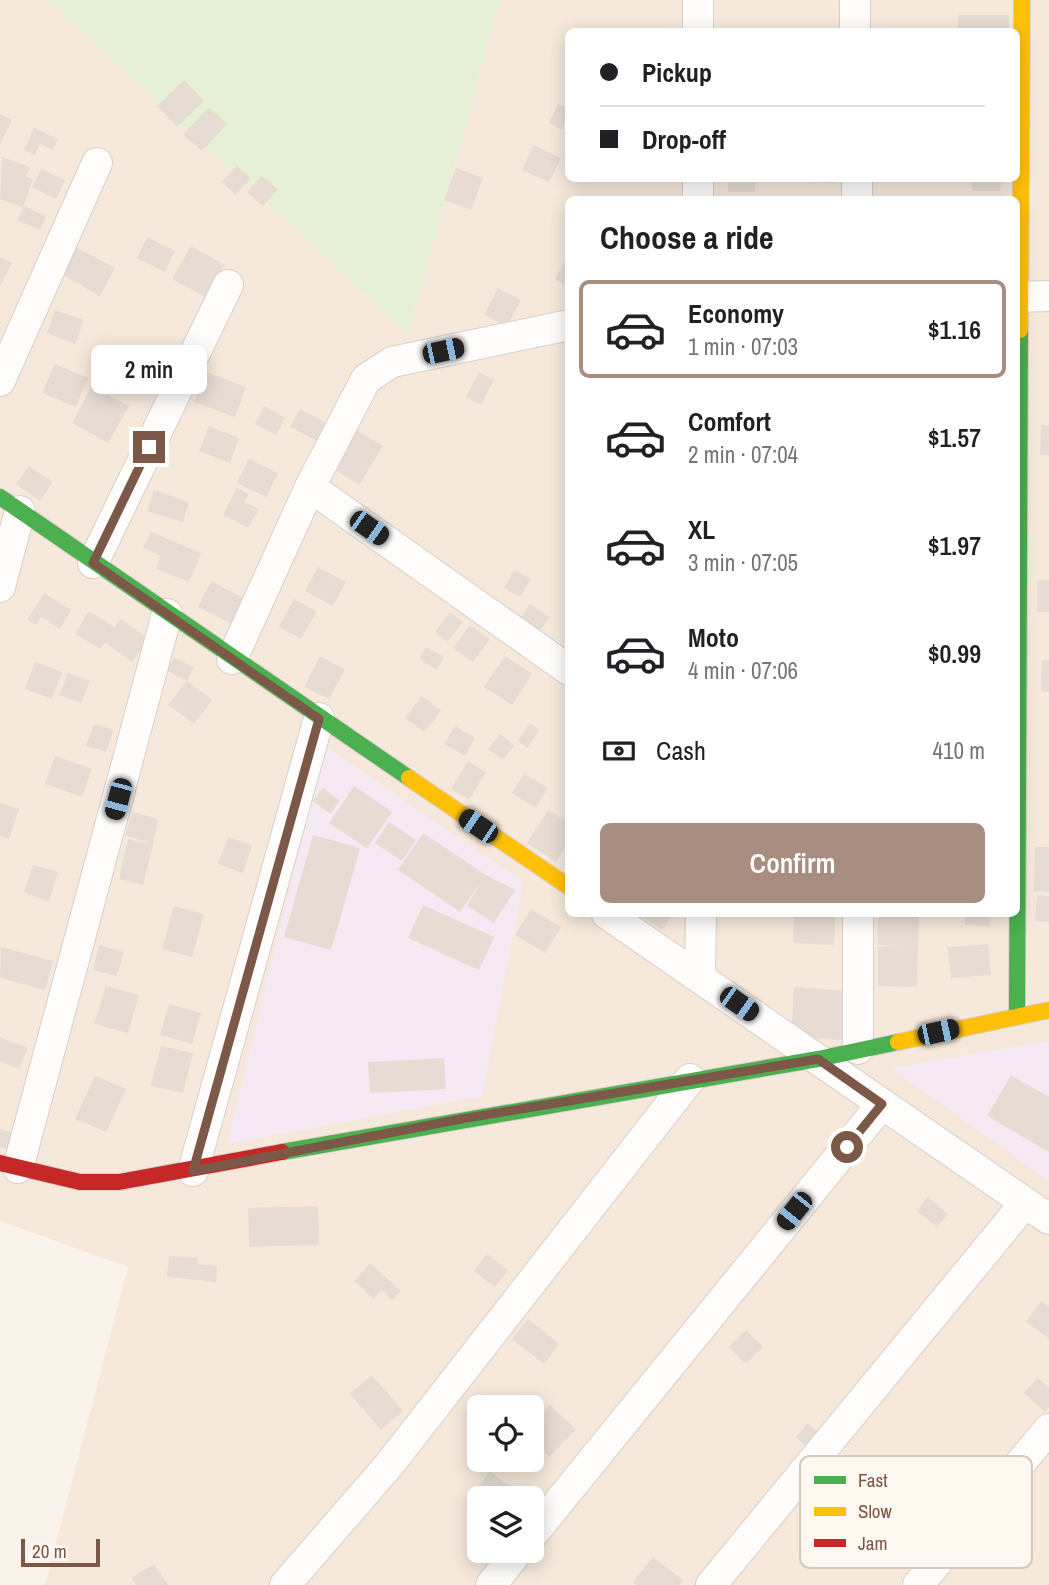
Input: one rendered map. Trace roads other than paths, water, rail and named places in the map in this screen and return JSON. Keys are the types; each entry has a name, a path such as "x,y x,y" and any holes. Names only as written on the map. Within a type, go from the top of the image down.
{"street":[{"path":"698,0 698,28"},
{"path":"855,0 855,28"},
{"path":"1020,836 1029,297 1022,0"},
{"path":"0,381 97,163"},
{"path":"93,563 228,285"},
{"path":"232,659 310,487 366,379 392,362 565,326"},
{"path":"310,487 565,667"},
{"path":"0,587 10,504 319,719 565,884"},
{"path":"167,614 9,1165 80,1182 119,1182 193,1171 690,1079 818,1059 1049,1010"},
{"path":"193,1171 319,719"},
{"path":"612,917 1037,1211 823,1456"},
{"path":"700,976 701,917"},
{"path":"858,917 858,1049"},
{"path":"1017,1015 1019,917"},
{"path":"285,1585 389,1465 690,1079"},
{"path":"544,1520 882,1104"},
{"path":"1026,1456 1049,1429"},
{"path":"710,1585 800,1482"},
{"path":"491,1585 509,1563"},
{"path":"918,1585 932,1568"}]}
